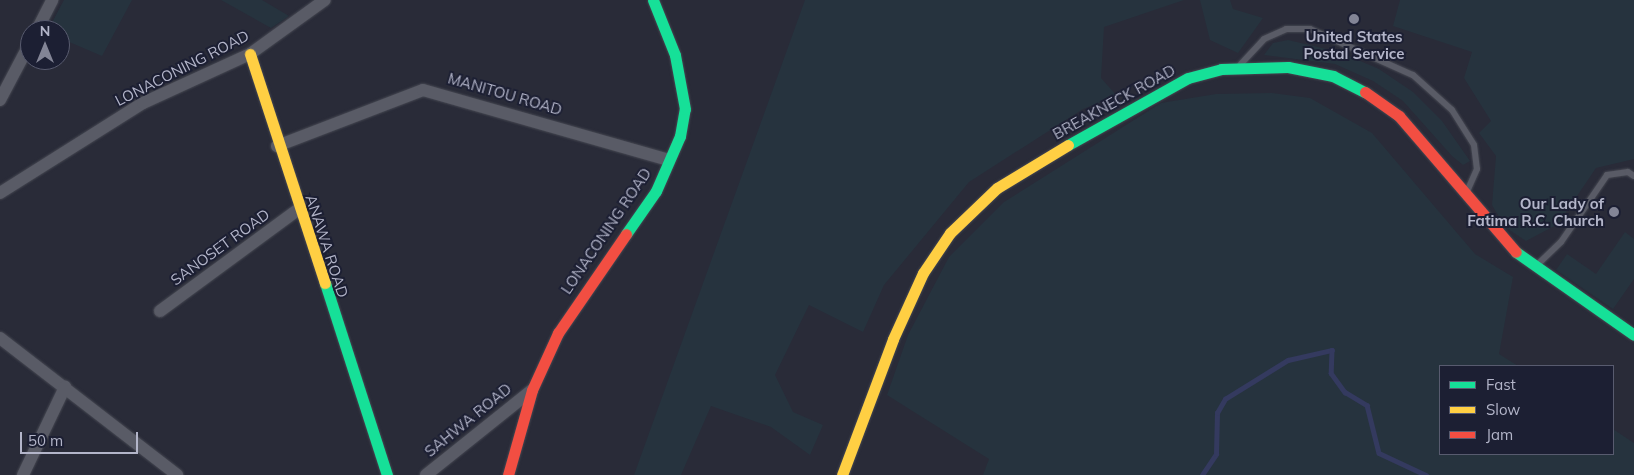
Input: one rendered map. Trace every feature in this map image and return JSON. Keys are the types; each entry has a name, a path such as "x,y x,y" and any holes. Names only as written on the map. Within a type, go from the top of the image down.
{"street":[{"path":"42,20 52,0"},
{"name":"LONACONING ROAD","path":"0,193 143,103 250,54 325,0"},
{"name":"LONACONING ROAD","path":"508,475 532,390 558,333 656,191 670,160 685,109 675,56 653,0"},
{"name":"ANAWA ROAD","path":"250,54 277,146 300,208 387,475"},
{"path":"0,100 20,62"},
{"name":"BREAKNECK ROAD","path":"842,475 893,338 923,273 950,233 997,188 1140,102 1188,78 1238,67 1288,67 1333,76 1369,94 1399,116 1503,241 1534,268 1634,334"},
{"name":"MANITOU ROAD","path":"277,146 423,90 670,160"},
{"name":"SANOSET ROAD","path":"160,311 300,208"},
{"path":"0,338 177,475"},
{"path":"23,475 64,387"},
{"name":"SAHWA ROAD","path":"426,475 532,390"}],"lane":[{"path":"1238,67 1264,39 1286,29 1310,29 1412,76 1452,110 1474,145 1477,169 1466,195"},
{"path":"1534,268 1561,242 1607,175 1628,172 1634,176"}],"shaded area":[{"path":"64,0 132,0 102,56 70,42 70,20 53,20"},
{"path":"221,0 262,0 289,16 271,28"},
{"path":"805,0 1184,0 1104,27 1101,78 1117,96 1083,109 969,182 884,285 863,332 809,305 775,375 793,412 823,425 810,455 771,427 711,406 681,475 634,475"},
{"path":"1200,0 1230,0 1233,9 1263,18 1238,53 1210,40"},
{"path":"1400,0 1634,0 1634,159 1596,168 1558,224 1526,241 1505,227 1492,205 1496,156 1479,133 1491,121 1464,78 1472,52 1393,26"},
{"path":"1288,40 1339,52 1379,69 1413,92 1442,121 1470,161 1463,165 1452,156 1403,101 1373,81 1335,64 1264,55 1273,43"},
{"path":"1272,93 1310,98 1372,133 1475,254 1513,277 1499,354 1516,365 1439,365 1439,455 1614,455 1614,430 1634,443 1634,475 983,475 989,459 887,395 908,335 949,257 1004,202 1161,103 1216,94"},
{"path":"1625,232 1634,239 1634,279 1613,309 1556,270 1567,254 1596,274"}],"waterway":[{"path":"1202,475 1216,454 1217,413 1225,399 1288,360 1332,350 1331,373 1345,392 1367,405 1379,453 1426,475"}],"traffic: fast":[{"path":"626,234 656,191 680,136 685,109 675,55 653,0"},
{"path":"1068,145 1188,78 1221,69 1288,67 1333,76 1365,92"},
{"path":"1516,252 1634,335"},
{"path":"325,283 387,475"}],"traffic: slow":[{"path":"250,54 325,283"},
{"path":"842,475 893,339 923,273 950,233 997,188 1068,145"}],"traffic: jam":[{"path":"1365,92 1399,116 1516,252"},
{"path":"508,475 532,390 558,333 626,234"}],"place":[{"name":"United States Postal Service","path":"1354,19"},
{"name":"Our Lady of Fatima R.C. Church","path":"1614,212"}]}
